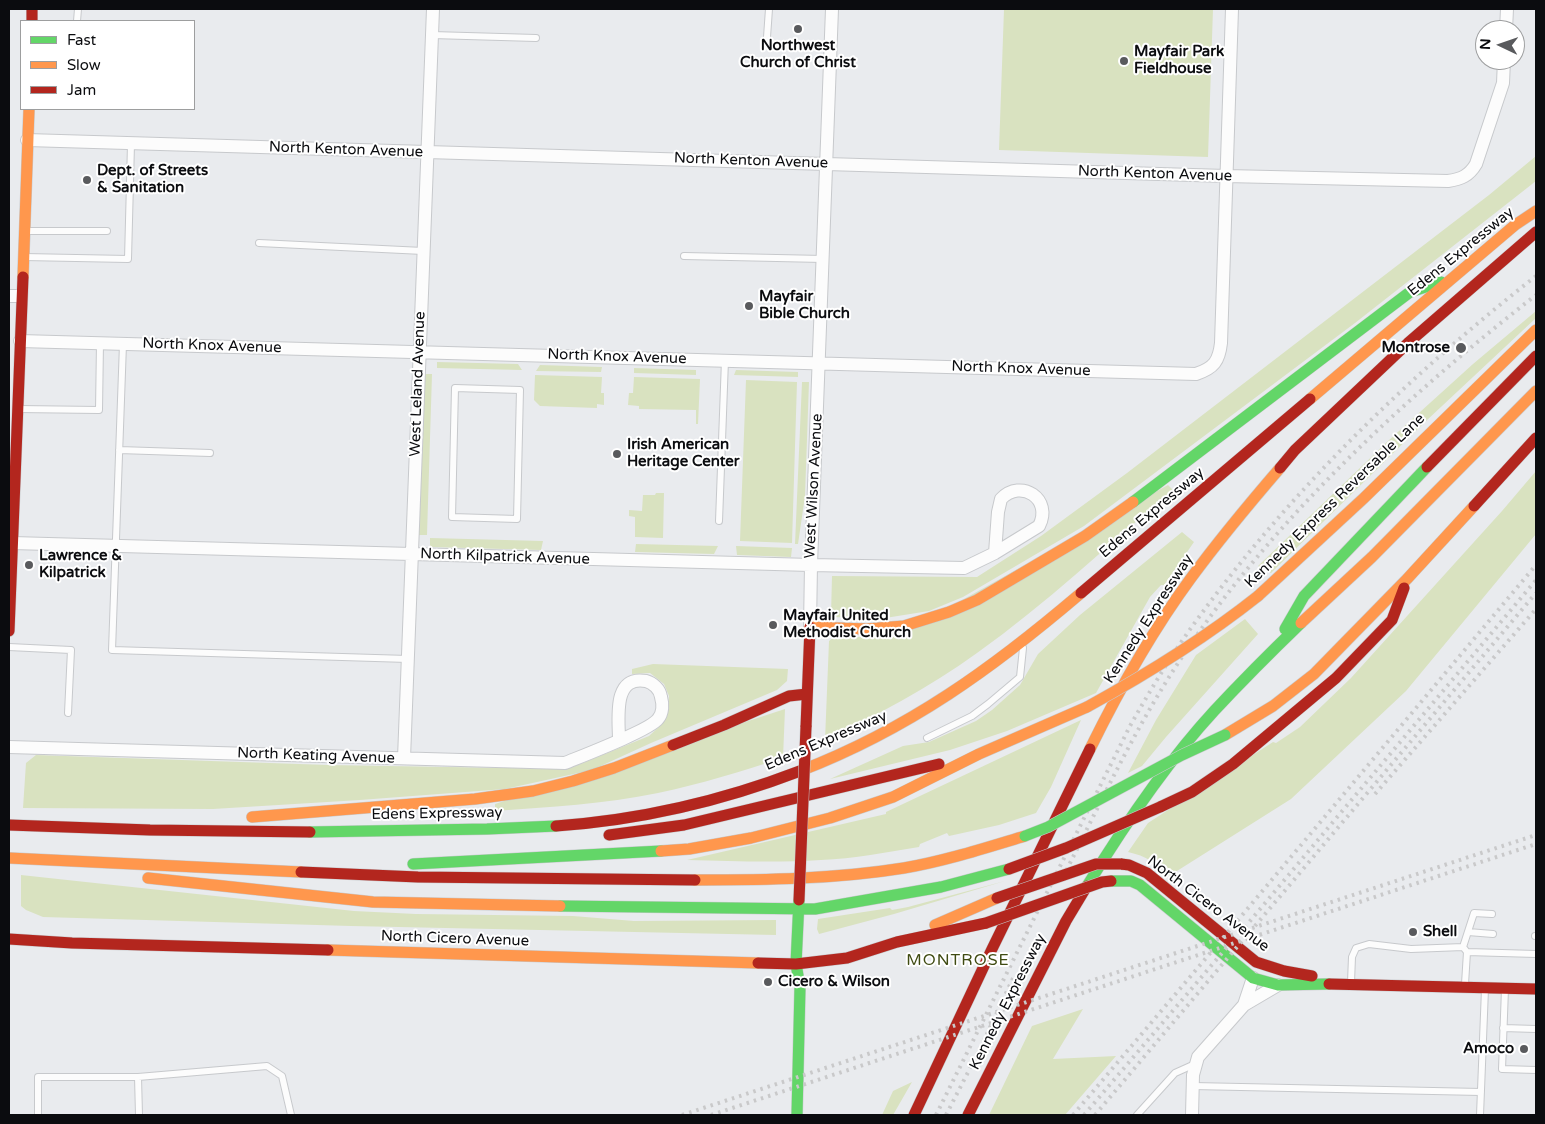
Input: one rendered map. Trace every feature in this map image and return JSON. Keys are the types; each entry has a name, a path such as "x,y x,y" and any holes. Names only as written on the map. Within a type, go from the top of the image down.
{"main road":[{"path":"9,631 12,543 11,513 20,341 15,296 23,257 29,110"},
{"name":"Edens Expressway","path":"9,825 174,831 350,831 535,826 603,821 666,810 734,793 810,767 855,748 903,724 953,692 1024,641 1451,278 1515,225 1536,211"},
{"name":"Kennedy Expressway","path":"914,1115 1005,923 1114,702 1152,637 1190,579 1240,514 1295,450 1408,343 1536,232"},
{"path":"810,628 867,629 904,626 949,612 977,600 1085,536 1108,520 1410,292 1451,278"},
{"name":"Kennedy Express Reversable Lane","path":"979,754 1087,707 1141,679 1195,645 1258,596 1304,555 1536,330"},
{"path":"1273,650 1304,596 1466,426 1536,356"},
{"name":"Kennedy Expressway","path":"968,1115 1066,921 1112,845 1159,778 1214,711 1273,650 1372,557 1536,391"},
{"path":"9,858 323,873 505,879 729,880 811,878 875,872 928,863 989,848 1048,827 1182,755 1225,735 1273,706 1314,674 1407,579 1536,438"},
{"path":"51,859 130,876 373,902 799,905 815,910 941,887 1009,869 1053,854 1096,837 1192,792 1234,764 1336,678 1392,620 1407,579"},
{"name":"West Wilson Avenue","path":"797,1115 800,988 796,964 810,628"},
{"path":"174,831 248,817 475,799 533,791 614,768 724,725 788,696 807,694"},
{"path":"323,873 446,862 689,849 751,838 830,818 893,797 979,754"},
{"path":"535,826 611,836 684,825 979,754"},
{"name":"North Cicero Avenue","path":"897,942 997,898 1096,864 1121,864 1129,865 1147,873 1256,962 1284,971 1364,984"},
{"name":"North Cicero Avenue","path":"9,939 33,942 90,944 796,964 847,958 897,942 986,923 1111,880 1131,881 1140,884 1253,978 1278,985 1364,984 1536,989"},
{"name":"West Wilson Avenue","path":"788,988 796,964"}],"street":[{"name":"West Leland Avenue","path":"404,758 433,9"},
{"name":"West Wilson Avenue","path":"810,628 810,565 832,9"},
{"path":"1226,176 1232,9"},
{"name":"North Kenton Avenue","path":"27,140 1448,181 1466,176 1472,172 1504,83 1504,70"},
{"name":"North Knox Avenue","path":"20,341 1189,375 1212,367 1220,352 1226,176"},
{"name":"North Kilpatrick Avenue","path":"12,543 964,568 995,553 1040,526 1044,512 1033,494 1025,490 1011,491 1000,499 995,553"},
{"name":"North Keating Avenue","path":"9,747 565,763 619,740 659,718 662,711 661,694 649,682 632,682 621,693 619,701 619,740"},
{"path":"1244,1005 1253,978"},
{"path":"1192,1115 1195,1064 1204,1048 1244,1005 1278,985"}],"lane":[{"path":"767,37 769,9"},
{"path":"432,35 536,38"},
{"path":"23,257 128,259 131,144"},
{"path":"24,231 107,231"},
{"path":"259,243 424,251"},
{"path":"684,256 823,260"},
{"path":"17,409 99,410 100,343"},
{"path":"123,344 112,650 408,659"},
{"path":"719,521 724,360"},
{"path":"454,388 520,390 517,519 452,517 454,388"},
{"path":"119,450 210,453"},
{"path":"927,738 972,716 1020,677 1024,641"},
{"path":"9,647 71,650 68,713"},
{"path":"1465,987 1465,949 1474,913 1492,914"},
{"path":"1468,932 1493,934"},
{"path":"1351,982 1352,957 1356,948 1369,944 1411,949 1465,949 1536,954"},
{"path":"1480,1115 1485,988"},
{"path":"1505,988 1502,1069 1536,1070"},
{"path":"1503,1028 1536,1029"},
{"path":"1137,1115 1175,1073 1195,1064"},
{"path":"38,1115 38,1077 138,1077 267,1066 282,1076 291,1115"},
{"path":"138,1077 139,1115"},
{"path":"1193,1086 1481,1092"}],"green space":[{"path":"1004,9 1213,9 1208,157 999,150"},
{"path":"1536,156 1536,181 1355,323 1084,526 963,597 929,611 879,619 834,617 831,615 832,576 977,577 1041,536 1127,473 1489,195"},
{"path":"1536,311 1536,318 1426,421 1271,573 1258,566 1388,441 1473,364"},
{"path":"437,362 518,364 522,370 437,368"},
{"path":"540,365 602,367 601,372 536,371"},
{"path":"634,368 696,370 696,375 634,373"},
{"path":"736,370 798,372 798,377 734,375"},
{"path":"424,374 432,374 427,535 419,535"},
{"path":"535,375 602,377 601,393 604,393 604,405 597,404 597,408 540,406 534,400"},
{"path":"634,377 700,379 698,424 696,424 696,410 639,409 639,406 628,405 629,393 633,393"},
{"path":"746,380 797,382 792,543 740,541"},
{"path":"802,382 809,382 805,496 798,544 795,544"},
{"path":"1536,471 1536,534 1406,691 1291,799 1169,876 1151,861 1128,852 1148,823 1273,742 1276,743 1300,727 1351,678"},
{"path":"1168,485 1173,490 1003,634 959,666 922,689 825,740 829,641 834,637 896,637"},
{"path":"656,493 664,493 663,538 635,537 635,517 629,516 629,510 642,511 643,495 655,495"},
{"path":"1182,532 1194,542 1164,585 1161,585 1150,597 1096,693 1007,731 950,750 830,779 903,746 929,742 976,721 992,710 1020,685 1038,654 1080,615"},
{"path":"430,538 543,541 541,550 430,547"},
{"path":"636,544 718,546 714,554 635,552"},
{"path":"736,546 792,548 791,557 737,555"},
{"path":"1245,619 1258,634 1142,766 1128,773 1156,720 1196,655"},
{"path":"653,664 788,669 787,681 777,690 592,770 505,789 213,809 23,808 26,763 36,755 328,765 568,769 649,736 661,725 667,713 669,696 664,684 650,673 632,674 632,669"},
{"path":"785,709 783,758 706,781 638,797 577,805 495,811 495,804"},
{"path":"1081,720 1051,787 1036,813 999,825 949,836 947,833 920,844 919,847 858,857 787,861 687,860 886,814 886,812"},
{"path":"21,875 354,911 416,914 573,916 634,921 776,920 776,935 43,917 21,906"},
{"path":"1005,881 819,934 817,929 818,919 908,907"},
{"path":"1083,1009 1053,1059 1116,1056 1065,1115 989,1115 1032,1026"},
{"path":"912,1082 893,1115 882,1115 893,1091"}],"railway":[{"path":"936,1115 1130,726 1189,630 1274,523 1356,435 1444,353 1536,276"},
{"path":"1063,877 1112,779 1166,682 1203,627 1243,574 1287,522 1383,425 1433,380 1536,295"},
{"path":"1223,938 1536,565"},
{"path":"1240,933 1536,580"},
{"path":"1255,926 1536,593"},
{"path":"1375,794 1536,609"},
{"path":"682,1115 1536,835"},
{"path":"711,1115 1536,844"},
{"path":"1095,1115 1242,941"},
{"path":"1084,1115 1228,946"},
{"path":"1073,1115 1212,951"},
{"path":"946,1115 980,1049 1014,976"}],"traffic: fast":[{"path":"1133,502 1410,292 1441,282"},
{"path":"1285,629 1304,596 1427,467"},
{"path":"1087,886 1131,817 1197,730 1301,623"},
{"path":"1025,836 1048,827 1182,755 1225,735"},
{"path":"310,832 556,826"},
{"path":"413,864 661,851"},
{"path":"560,906 815,909 941,887 1009,869"},
{"path":"1111,881 1131,881 1140,885 1253,978 1278,985 1329,984"},
{"path":"797,1115 800,987 796,964 799,900"}],"traffic: slow":[{"path":"23,277 29,110"},
{"path":"1310,399 1515,225 1536,211"},
{"path":"1258,596 1364,498 1536,330"},
{"path":"1301,623 1372,557 1536,391"},
{"path":"1090,749 1137,661 1177,598 1223,536 1280,468"},
{"path":"810,627 867,629 904,626 949,612 977,600 1085,536 1133,502"},
{"path":"1225,735 1273,706 1314,674 1407,579 1474,506"},
{"path":"800,771 878,736 914,716 1015,647 1081,593"},
{"path":"1087,707 1175,655 1217,627 1258,596"},
{"path":"661,851 689,849 751,838 830,818 893,797 979,754 1087,707"},
{"path":"252,817 475,799 533,791 614,768 673,745"},
{"path":"695,880 800,878 878,872 935,862 1025,836"},
{"path":"9,858 301,872"},
{"path":"148,878 373,902 560,906"},
{"path":"935,925 997,898"},
{"path":"328,950 758,963"}],"traffic: jam":[{"path":"32,9 32,20"},
{"path":"1280,468 1295,450 1408,343 1536,232"},
{"path":"9,631 23,277"},
{"path":"1427,467 1536,356"},
{"path":"1081,593 1310,399"},
{"path":"1474,506 1536,438"},
{"path":"1160,807 1192,792 1233,764 1336,678 1392,620 1404,588"},
{"path":"806,727 810,627"},
{"path":"673,745 789,696 807,694"},
{"path":"799,900 806,727"},
{"path":"914,1115 992,949 1090,749"},
{"path":"609,835 684,825 939,764"},
{"path":"556,826 619,819 680,808 771,782 800,771"},
{"path":"1009,869 1066,848 1160,807"},
{"path":"9,825 150,830 310,832"},
{"path":"997,898 1096,864 1121,864"},
{"path":"1121,864 1129,865 1147,873 1256,962 1284,971 1312,976"},
{"path":"301,872 418,877 695,880"},
{"path":"986,923 1102,882 1111,881"},
{"path":"968,1115 1066,921 1087,886"},
{"path":"758,963 796,964 847,958 897,942 986,923"},
{"path":"9,939 72,943 328,950"},
{"path":"1329,984 1536,989"}],"place":[{"name":"Northwest Church of Christ","path":"798,29"},
{"name":"Mayfair Park Fieldhouse","path":"1124,61"},
{"name":"Dept. of Streets & Sanitation","path":"87,180"},
{"name":"Mayfair Bible Church","path":"749,306"},
{"name":"Montrose","path":"1461,348"},
{"name":"Irish American Heritage Center","path":"617,454"},
{"name":"Lawrence & Kilpatrick","path":"29,565"},
{"name":"Mayfair United Methodist Church","path":"773,625"},
{"name":"Shell","path":"1413,932"},
{"name":"Cicero & Wilson","path":"768,982"},
{"name":"Amoco","path":"1524,1049"}],"district":[{"name":"MONTROSE","path":"958,961"}]}
